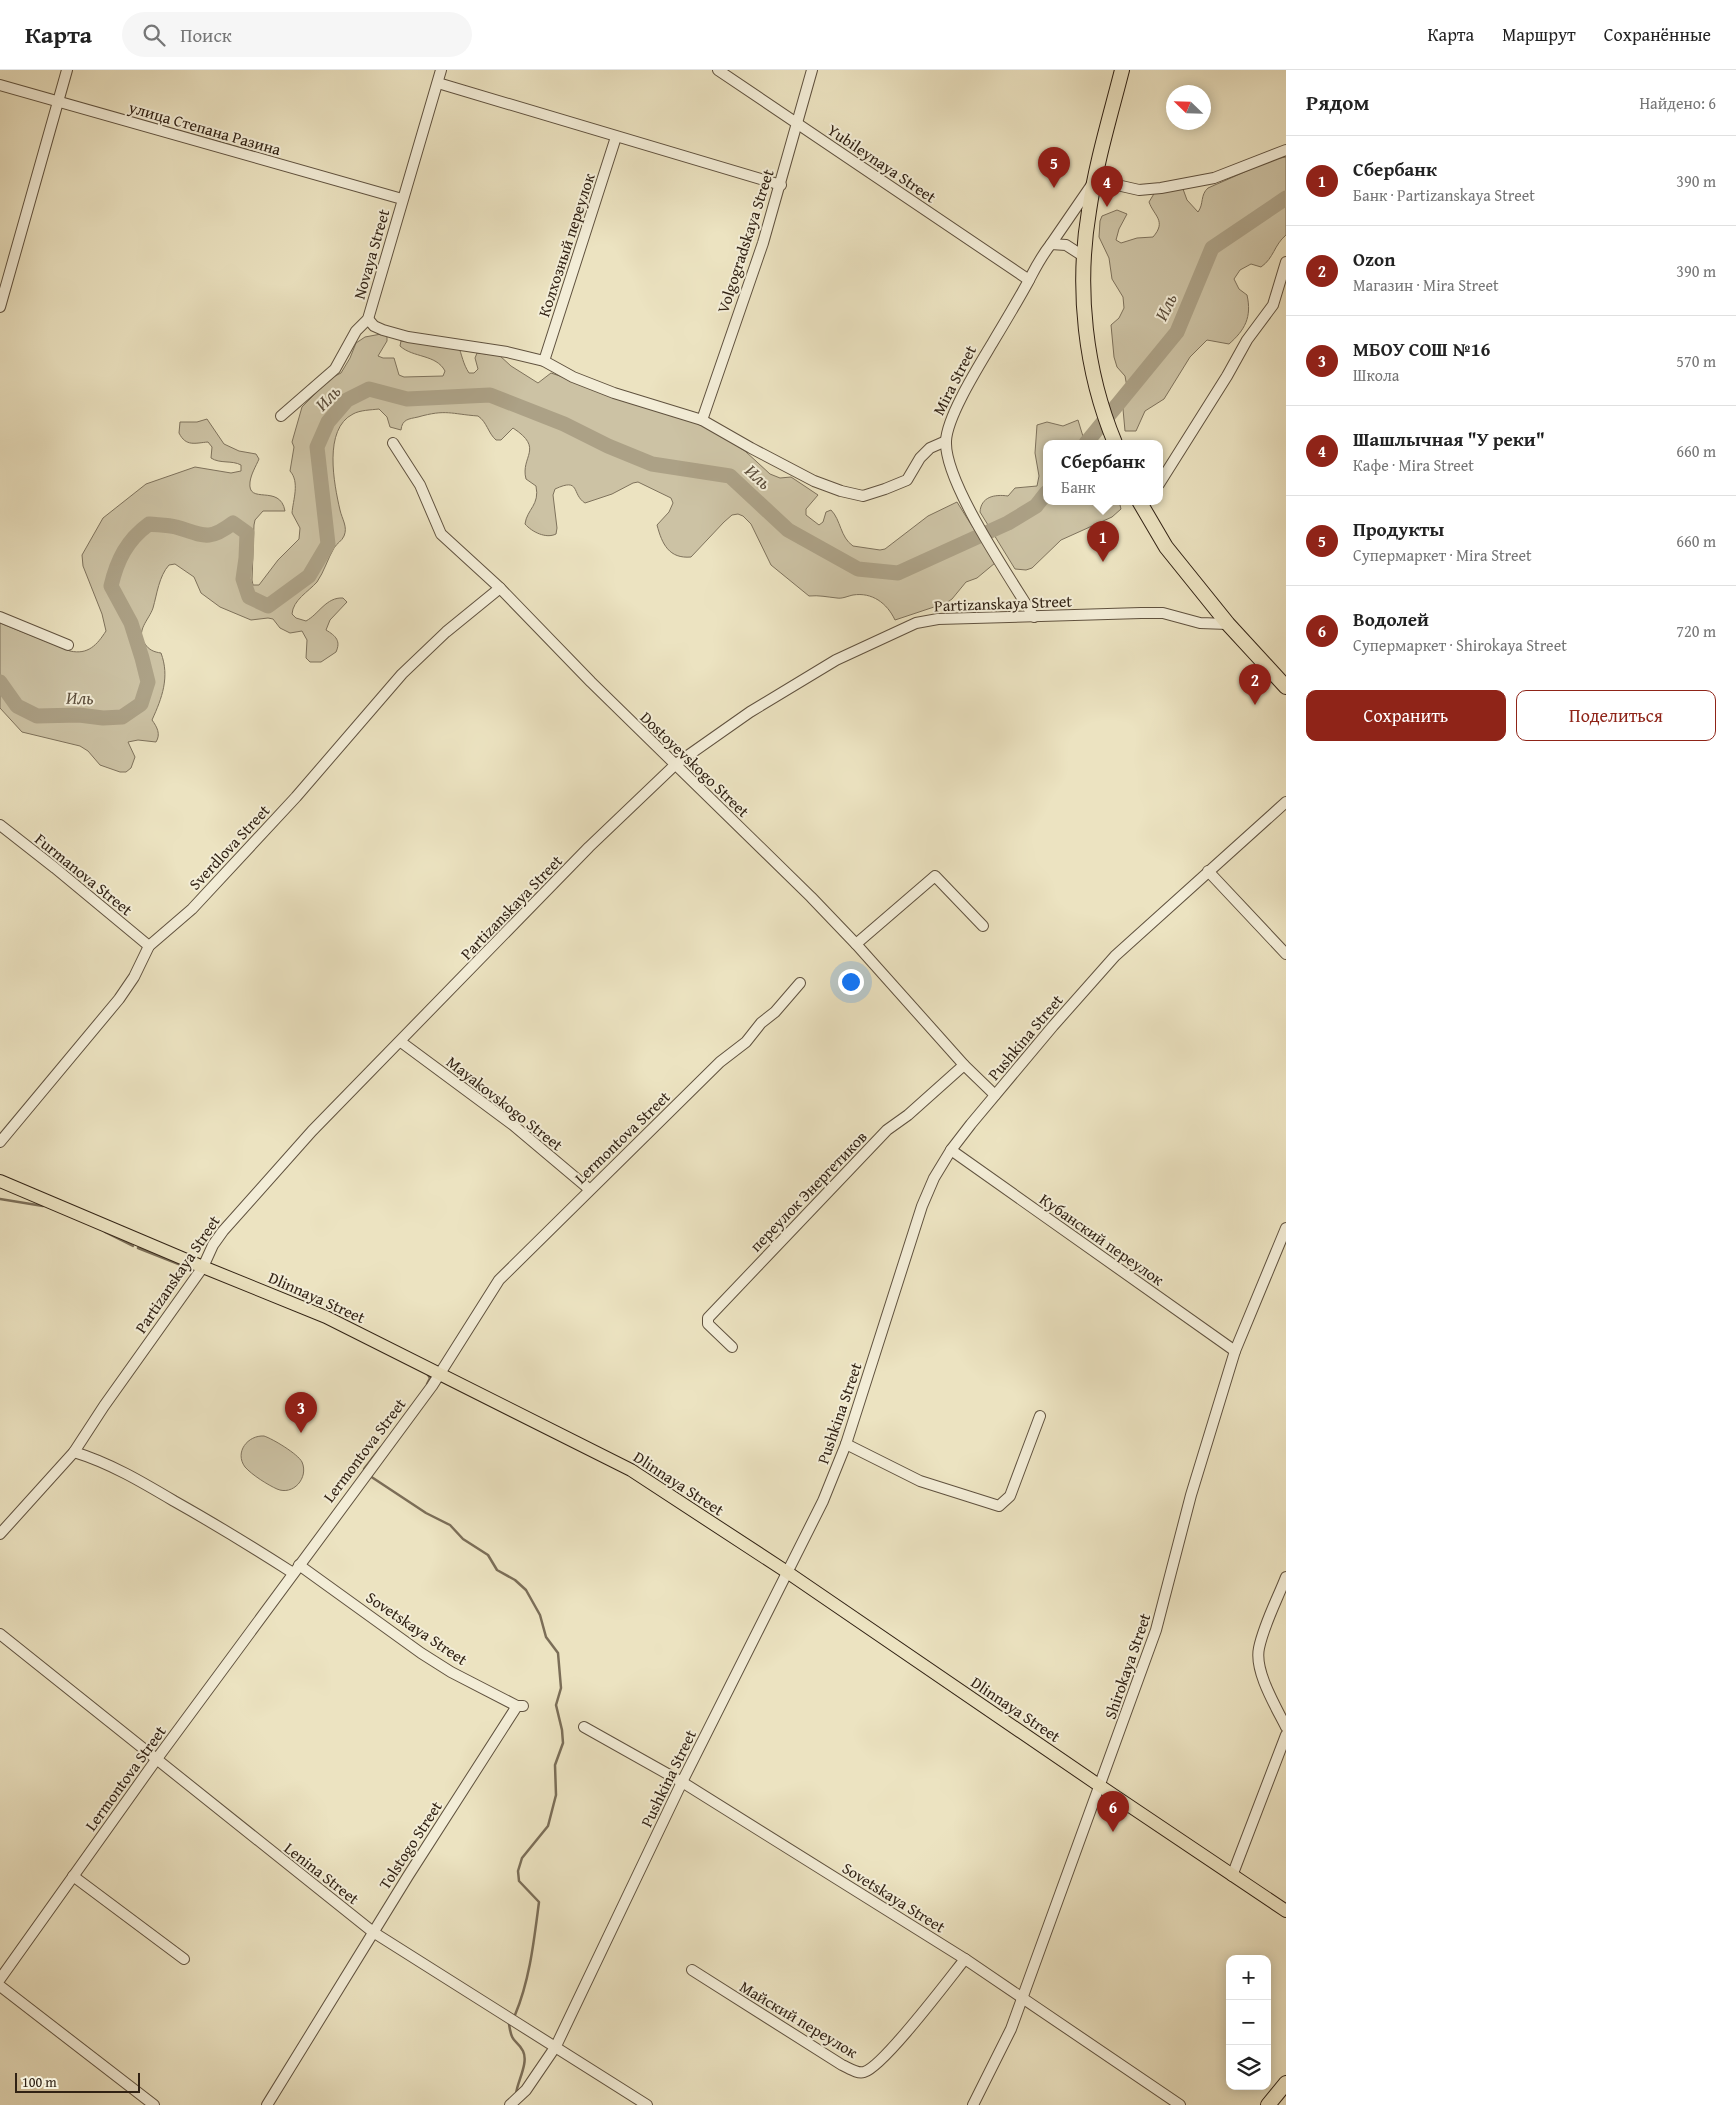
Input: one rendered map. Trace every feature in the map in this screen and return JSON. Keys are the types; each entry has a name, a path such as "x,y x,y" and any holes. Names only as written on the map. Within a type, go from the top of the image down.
{"highway":[{"name":"Mira Street","path":"1114,440 1104,416 1088,345 1083,294 1088,211 1122,70"},
{"path":"1144,505 1166,546 1228,624 1286,687"},
{"path":"1268,2105 1286,2083"}],"main road":[{"name":"Dlinnaya Street","path":"0,1181 326,1317 631,1470 787,1572 1286,1911"}],"street":[{"path":"0,307 67,70"},
{"name":"Novaya Street","path":"281,416 335,369 356,331 368,319 442,70"},
{"name":"Yubileynaya Street","path":"718,70 1029,280"},
{"name":"Volgogradskaya Street","path":"702,420 763,243 812,70"},
{"path":"438,83 780,185"},
{"name":"улица Степана Разина","path":"0,85 58,100 402,200"},
{"name":"Колхозный переулок","path":"544,361 616,137"},
{"path":"1095,180 1139,190 1161,188 1214,178 1286,150"},
{"name":"Mira Street","path":"1034,617 964,497 951,467 946,441 954,415 970,383 1029,280 1038,260 1052,244 1095,180"},
{"path":"1052,244 1066,245 1084,256"},
{"path":"1163,478 1227,376 1247,340 1273,306 1286,262"},
{"path":"368,319 374,326 408,337 507,352 544,361 573,377 614,393 702,420 814,481 841,491 863,496 907,480 920,458 930,448 946,441"},
{"name":"Dostoyevskogo Street","path":"394,443 420,486 441,534 500,588 591,682 856,944 964,1064 995,1095"},
{"name":"Sverdlova Street","path":"0,1142 119,999 134,977 148,946 192,909 296,797 402,674 446,632 500,588"},
{"name":"Partizanskaya Street","path":"0,1534 74,1452 104,1406 203,1267 213,1245 262,1186 312,1131 401,1042 589,847 676,764 750,712 836,660 916,623 938,619 1163,613 1200,623 1228,624"},
{"path":"0,617 68,644"},
{"name":"Pushkina Street","path":"510,2105 526,2090 556,2046 682,1782 823,1502 846,1444 922,1206 934,1178 951,1150 995,1095 1115,956 1286,802"},
{"name":"Furmanova Street","path":"0,825 55,868 148,946"},
{"path":"1208,871 1286,954"},
{"path":"856,944 935,876 983,926"},
{"name":"Lermontova Street","path":"0,1979 156,1760 439,1373 499,1280 589,1189 720,1062 746,1042 761,1023 775,1012 800,983"},
{"name":"Mayakovskogo Street","path":"401,1042 513,1125 589,1189"},
{"name":"переулок Энергетиков","path":"732,1347 708,1324 708,1318 887,1130 908,1115 964,1064"},
{"name":"Кубанский переулок","path":"951,1150 1235,1351"},
{"name":"Shirokaya Street","path":"973,2105 1011,2029 1156,1630 1191,1495 1235,1351 1286,1228"},
{"path":"846,1444 920,1482 999,1506 1010,1496 1040,1416"},
{"name":"Sovetskaya Street","path":"74,1452 97,1459 138,1479 296,1569 451,1672 520,1706"},
{"path":"1286,1576 1258,1650 1259,1664 1266,1686 1286,1727"},
{"name":"Lenina Street","path":"0,1634 373,1932 647,2105"},
{"name":"Tolstogo Street","path":"267,2105 373,1932 520,1706"},
{"name":"Sovetskaya Street","path":"584,1728 682,1782 965,1959 1180,2105"},
{"path":"1232,1876 1286,1735"},
{"path":"73,1876 184,1959"},
{"name":"Майский переулок","path":"692,1970 842,2065 864,2072 875,2066 904,2035 965,1959"},
{"path":"0,1986 154,2105"}],"shaded area":[{"path":"1286,157 1286,235 1261,267 1251,264 1240,270 1234,279 1239,289 1247,295 1249,310 1243,328 1229,344 1207,340 1190,357 1164,399 1145,411 1136,431 1125,431 1123,409 1127,387 1125,376 1117,367 1114,357 1111,325 1119,318 1124,308 1123,297 1112,279 1109,258 1099,237 1102,216 1117,210 1127,214 1119,229 1116,240 1121,243 1137,238 1153,237 1159,227 1159,223 1149,202 1155,192 1178,187 1183,189 1187,200 1198,212 1208,188 1274,159"},
{"path":"381,334 387,336 387,341 378,356 394,358 399,375 404,377 443,376 445,371 436,362 405,350 400,346 401,341 458,345 469,373 474,373 478,369 475,358 477,353 499,355 511,366 538,383 551,373 708,427 745,451 770,474 780,478 791,477 818,495 806,509 806,515 819,525 823,522 826,512 831,510 845,538 853,546 885,549 928,516 957,502 995,563 977,578 966,582 952,599 946,603 895,620 888,608 873,597 866,595 853,595 843,598 809,596 771,565 751,524 738,514 732,515 724,522 691,557 677,556 664,544 657,525 669,512 673,503 671,498 638,482 612,494 585,503 572,486 563,486 555,489 553,495 556,534 548,536 539,534 525,524 535,502 537,492 536,486 526,479 525,471 530,447 522,435 513,428 501,440 496,440 478,416 442,413 409,419 404,422 401,430 390,427 387,417 379,409 362,411 353,414 344,421 337,432 334,444 335,486 345,526 344,536 334,548 317,582 295,604 292,614 296,618 306,621 327,603 337,598 343,598 347,602 330,620 326,630 337,639 336,652 321,662 310,662 306,658 307,640 302,631 290,633 280,628 273,619 251,620 220,607 201,593 194,577 175,564 169,565 161,580 153,608 141,635 148,648 161,653 164,662 164,687 152,720 158,733 156,742 138,740 128,742 135,757 131,768 126,772 120,772 100,765 88,751 80,746 22,732 0,708 0,623 70,651 82,652 91,648 106,631 102,614 83,566 82,555 103,518 146,484 195,467 231,473 241,471 241,465 211,458 212,447 208,442 191,443 185,440 179,433 180,422 197,422 207,419 224,444 239,451 256,454 259,459 252,473 250,489 254,493 277,498 282,503 285,511 263,511 255,520 252,580 253,585 259,585 278,560 299,539 300,528 292,513 295,480 290,471 294,447 292,442 302,407 331,378 341,373 356,343 365,337"},
{"path":"1078,420 1084,440 1043,440 1043,505 1120,505 1121,509 1112,517 1061,540 1032,568 1026,570 1015,569 980,512 981,507 986,500 993,496 1008,496 1015,488 1037,486 1039,476 1035,453 1037,425 1047,422 1063,426"},
{"path":"264,1436 285,1447 302,1462 303,1474 294,1488 283,1491 277,1489 260,1480 245,1467 241,1456 244,1445 253,1438"}],"waterway":[{"name":"Иль","path":"1088,440 1177,332 1212,248 1286,198"},
{"name":"Иль","path":"0,682 17,706 37,716 122,717 141,704 148,682 142,658 131,623 111,586 116,568 124,551 141,530 149,524 173,526 199,534 211,535 233,523 247,533 243,579 249,597 268,606 309,576 328,544 317,447 328,422 347,400 369,389 407,399 490,395 564,424 608,446 652,464 730,476 788,530 858,569 898,573 1008,523 1036,506 1043,497"},
{"path":"0,1199 43,1206"},
{"path":"105,1232 133,1246"},
{"path":"138,1248 196,1271"},
{"path":"427,1373 430,1378 427,1384"},
{"path":"364,1469 381,1447"},
{"path":"370,1476 426,1513 450,1525 463,1539 488,1555 497,1570 515,1580 526,1590 540,1615 546,1637 558,1653 561,1688 556,1705 563,1743 555,1765 556,1795 548,1826 522,1858 518,1871 519,1881 539,1902 528,1973 515,2015"},
{"path":"509,2024 513,2038 523,2051 525,2061 516,2094"}],"place":[{"name":"Продукты","path":"1054,188"},
{"name":"Шашлычная \"У реки\"","path":"1107,207"},
{"name":"Сбербанк","path":"1103,562"},
{"name":"Ozon","path":"1255,705"},
{"name":"МБОУ СОШ №16","path":"301,1433"},
{"name":"Водолей","path":"1113,1832"}]}
